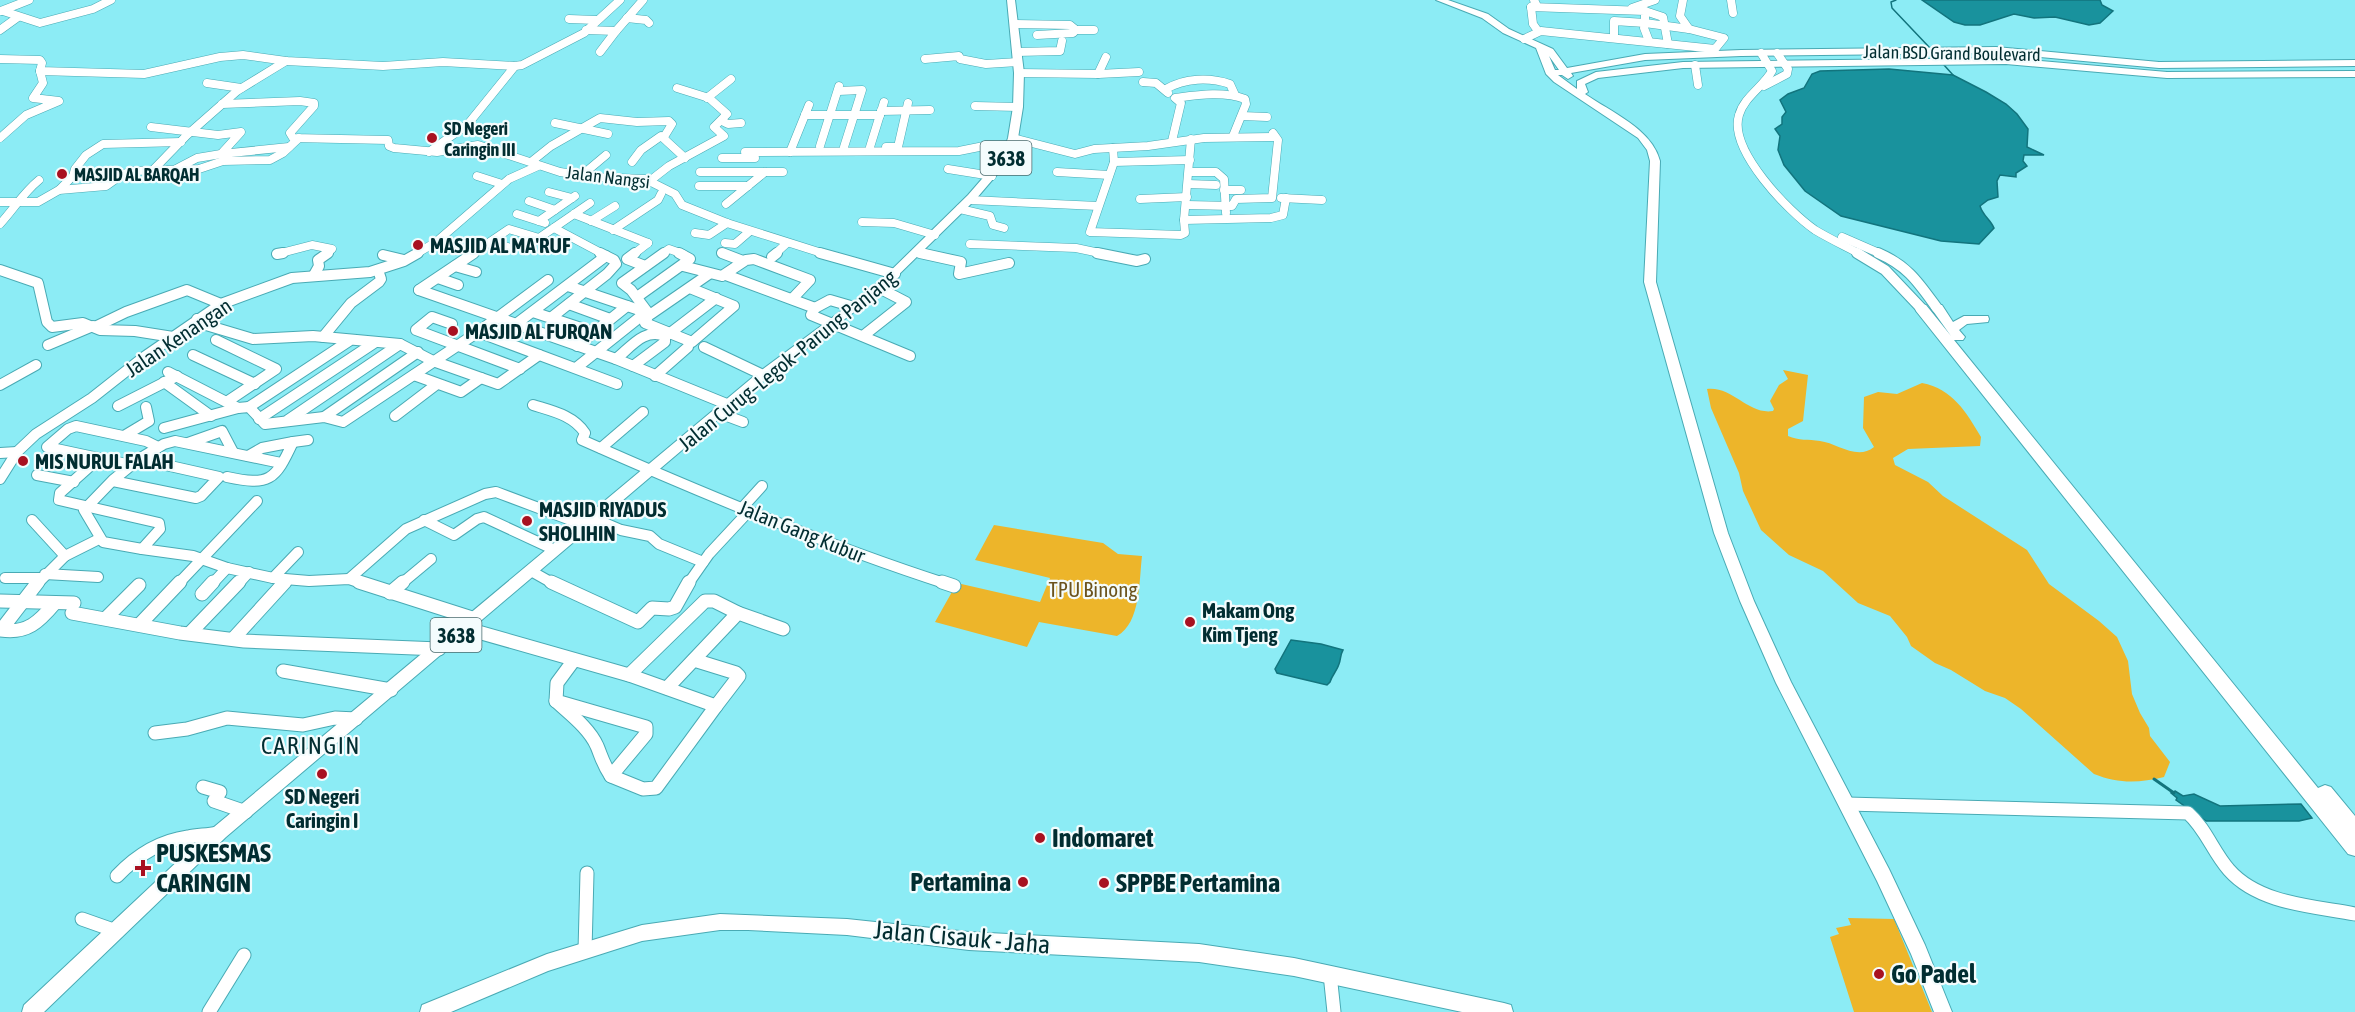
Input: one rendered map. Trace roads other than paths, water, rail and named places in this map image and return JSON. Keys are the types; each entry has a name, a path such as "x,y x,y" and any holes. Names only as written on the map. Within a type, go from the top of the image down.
{"highway":[{"path":"1920,308 2355,848"},
{"path":"1937,308 2355,830"},
{"path":"1952,329 1964,320 1983,320"}],"main road":[{"name":"Jalan Curug–Legok–Parung Panjang","path":"31,1012 220,832 652,471 763,375 879,288 970,200 1006,158 1013,142 1018,107 1018,62 1011,0"},
{"path":"1440,0 1485,16 1506,31 1550,51 1567,75 1583,92 1623,120 1652,149 1655,161 1653,262 1650,282 1721,533 1747,601 1784,682 1919,951 1943,1012"},
{"path":"1540,46 1554,77 1636,132"},
{"name":"Jalan BSD Grand Boulevard","path":"1554,77 1676,55 1761,53 1996,50 2159,65 2355,63"},
{"path":"1556,58 1569,65 1594,71"},
{"name":"Jalan BSD Grand Boulevard","path":"1594,71 1769,63 2006,61 2167,75 2355,74"},
{"path":"1583,92 1580,83 1594,71"},
{"name":"Jalan Cisauk - Jaha","path":"429,1012 547,963 585,951 663,929 720,922 847,927 969,941 1199,953 1330,974 1504,1012"}],"street":[{"path":"1,11 29,0"},
{"path":"1,11 18,18 43,23 93,9 111,0"},
{"path":"40,71 144,74 234,56 252,55 286,61 384,66 443,62 515,66 522,65 586,30 620,0"},
{"path":"600,52 643,0"},
{"path":"1629,9 1655,0"},
{"path":"1683,0 1680,16 1689,28"},
{"path":"1731,0 1733,13"},
{"path":"1538,31 1533,25 1533,4 1629,9 1661,13 1666,19 1668,44"},
{"path":"1645,11 1644,28 1649,41"},
{"path":"0,30 18,18"},
{"path":"627,18 646,20 649,23"},
{"path":"1014,23 1065,18"},
{"path":"569,19 596,20"},
{"path":"1524,39 1538,31 1715,49 1724,38 1689,28 1615,20 1614,37"},
{"path":"1014,23 1070,25 1076,30"},
{"path":"586,30 616,31"},
{"path":"1037,35 1094,30"},
{"path":"925,59 954,55 959,56 960,59 986,64 1018,62 1061,50 1062,41"},
{"path":"1761,53 1772,71 1769,78 1746,99 1739,114 1737,127 1739,140 1782,203 1810,226 1857,251 1892,275 1920,308"},
{"path":"1759,87 1787,75 1788,69 1777,53"},
{"path":"1098,75 1106,57"},
{"path":"0,59 40,60 43,83 33,98 59,101 26,116 0,138"},
{"path":"154,169 192,130 241,88 286,61"},
{"path":"1018,62 1098,75 1139,72"},
{"path":"1695,65 1698,85"},
{"path":"429,152 468,124 515,66"},
{"path":"707,98 731,79"},
{"path":"1166,89 1186,82 1223,81 1230,84 1235,95"},
{"path":"1143,82 1154,82 1166,89 1181,103 1171,142 1171,159"},
{"path":"207,83 241,88"},
{"path":"651,180 664,170 723,137 724,134 714,127 727,114 707,98 684,93 677,88"},
{"path":"820,146 839,88 862,90 844,147"},
{"path":"1175,98 1235,95 1246,101 1233,136"},
{"path":"222,104 300,101 314,103 314,106 290,133 293,138 299,138"},
{"path":"870,147 884,102"},
{"path":"791,149 809,105"},
{"path":"975,106 1018,107"},
{"path":"805,115 881,113 908,107 930,111"},
{"path":"722,158 776,155 791,149 820,146 898,147 908,107"},
{"path":"1242,116 1267,117"},
{"name":"Jalan Kenangan","path":"0,479 17,452 36,434 92,398 197,319 221,304 281,281 314,275 378,270 404,261 436,242 502,184 535,164 551,146 603,117 637,122 665,120 672,124 664,137"},
{"path":"722,121 728,124 741,123"},
{"path":"555,123 608,134"},
{"path":"151,128 192,130 218,135 241,132 221,154"},
{"path":"791,149 959,151 1013,142 1066,153 1085,153 1095,149 1191,139 1272,134 1278,140 1277,158 1270,180 1272,198"},
{"path":"632,162 641,150 658,137 664,137 685,158"},
{"path":"59,190 106,186 125,173 154,169 199,169 223,161 270,160 283,153 299,138"},
{"name":"Jalan Nangsi","path":"299,138 388,140 390,146 394,148 429,152 478,145 581,176 651,180 682,205 727,223 895,274"},
{"path":"1091,233 1183,235 1185,233 1184,220 1191,139"},
{"path":"0,202 38,202 59,190 73,176 75,169 86,155 103,144 181,142"},
{"path":"173,170 197,158 289,147"},
{"path":"1076,248 1084,243 1091,233 1114,162 1113,148"},
{"path":"745,152 830,158"},
{"path":"581,176 606,155"},
{"path":"726,204 767,172 776,155"},
{"path":"1114,162 1190,160"},
{"path":"948,169 992,176"},
{"path":"700,172 783,172"},
{"path":"1057,172 1109,175"},
{"path":"1189,172 1218,172 1219,177 1224,178 1226,220"},
{"path":"477,176 502,184"},
{"path":"0,224 20,202 24,192 39,180"},
{"path":"1188,184 1216,185"},
{"path":"699,186 748,186"},
{"path":"708,195 722,186"},
{"path":"1224,190 1241,190"},
{"path":"539,221 573,197 549,192"},
{"path":"616,231 666,193"},
{"path":"1184,220 1268,219 1283,215 1286,198"},
{"path":"1140,199 1187,201 1226,206 1234,205 1236,199 1322,200"},
{"path":"970,200 1098,206"},
{"path":"529,201 555,210"},
{"path":"590,203 539,238 510,229 478,254 419,290 495,319 516,324 616,359 724,409 743,422"},
{"path":"1782,203 1812,224 1897,261 1911,273 1937,308"},
{"path":"591,221 615,206"},
{"path":"960,209 990,216 993,225 1004,228"},
{"path":"517,214 555,227 616,264 586,292 552,317"},
{"path":"574,214 648,243 627,259 645,266"},
{"path":"861,222 894,223 935,235"},
{"path":"695,233 707,236 727,223"},
{"path":"725,243 736,243 750,231"},
{"path":"491,242 508,247"},
{"path":"772,257 787,243"},
{"path":"970,244 1076,248 1135,260 1145,259"},
{"path":"277,254 312,245 332,249 318,260 319,266 314,275"},
{"path":"637,297 683,266 690,259 689,257 669,249 622,283 637,297 647,313 645,323 687,341 695,340 734,307 733,304 690,288"},
{"path":"918,252 961,262 962,266 957,273 960,274 1009,263"},
{"path":"722,253 743,261"},
{"path":"383,255 404,261"},
{"path":"516,324 606,256"},
{"path":"726,275 743,261 754,259 810,280 793,298"},
{"path":"456,266 476,272"},
{"path":"683,266 709,274 726,275 815,308"},
{"path":"0,270 38,283 48,325 80,323 95,326 100,330 135,331 173,337"},
{"path":"322,337 351,303 379,282 381,279 378,270"},
{"path":"568,286 647,313 656,312 709,274"},
{"path":"438,278 458,285"},
{"path":"118,406 164,382 172,374 244,408 265,424 324,417 343,422 478,332 548,280"},
{"path":"863,336 911,303 879,288"},
{"path":"48,345 126,312 187,290 221,304"},
{"path":"669,334 716,298"},
{"path":"854,307 830,300 815,308 813,317 910,356"},
{"path":"570,304 610,319"},
{"path":"577,345 627,306"},
{"path":"533,312 593,333"},
{"path":"576,368 647,313"},
{"path":"452,324 432,317 416,330 520,369"},
{"path":"197,319 206,325 253,339 322,337 387,343 418,352 433,361 500,383 539,355"},
{"path":"478,332 617,384"},
{"path":"616,359 648,333 655,332 665,336 665,342 633,366"},
{"path":"216,340 276,368 274,372 228,401"},
{"path":"164,428 244,408 349,341"},
{"path":"260,419 387,343"},
{"path":"285,422 387,343"},
{"path":"655,376 688,347"},
{"path":"704,347 763,375"},
{"path":"324,417 418,352"},
{"path":"193,355 255,384"},
{"path":"0,385 36,365"},
{"path":"414,375 462,392 481,378"},
{"path":"164,382 211,416"},
{"path":"395,416 437,384"},
{"path":"533,405 578,424 585,432 581,439 601,448 643,412"},
{"path":"124,436 149,421 146,407"},
{"path":"113,481 196,498 201,496 219,477 135,462 98,459 47,447 68,429 76,426 146,441 158,447"},
{"path":"188,443 222,431 233,452"},
{"path":"248,456 262,448 308,440"},
{"path":"281,463 172,441 135,462 84,510 99,539 107,544 203,559 227,568 273,578 287,580 349,579 574,660 629,675 716,706"},
{"path":"227,477 263,482 281,463 293,442"},
{"name":"Jalan Gang Kubur","path":"601,448 652,471 902,571 954,586"},
{"path":"0,453 17,452"},
{"path":"98,459 60,493 58,500 159,523 160,529 142,549"},
{"path":"37,475 74,482"},
{"path":"531,571 560,587 566,587 638,622 652,608 667,610 679,603 688,583 762,486"},
{"path":"349,579 406,529 467,500 496,492 589,522 650,536 659,544 703,562"},
{"path":"140,624 257,501"},
{"path":"424,520 454,535 477,519 484,517 555,550"},
{"path":"32,520 65,556"},
{"path":"55,603 33,628 24,631 1,630 43,576 65,556 99,539"},
{"path":"273,578 298,552"},
{"path":"390,592 431,559"},
{"path":"202,594 227,568"},
{"path":"190,633 249,572"},
{"path":"5,578 99,577"},
{"path":"233,639 287,580"},
{"path":"106,618 139,585"},
{"path":"0,601 55,603 106,618 233,639 347,647 377,645 439,649"},
{"path":"629,675 705,601 714,601 783,630"},
{"path":"667,688 738,613"},
{"path":"574,660 557,680 556,701 585,729 597,746 601,761 611,776 643,789 656,788 739,676 736,673 694,660"},
{"path":"283,670 391,690"},
{"path":"556,701 607,714 647,728 646,734 611,776"},
{"path":"155,733 187,729 227,718 303,725 335,718 356,719"},
{"path":"203,787 220,792 214,801 246,812"},
{"path":"1847,804 2188,813 2196,819 2231,873 2249,886 2280,899 2355,914"},
{"path":"117,876 137,855 152,847 185,837 220,832"},
{"path":"585,951 587,873"},
{"path":"82,919 116,932"},
{"path":"209,1012 244,955"},
{"path":"1330,974 1334,1012"}],"water":[{"path":"1922,0 2100,0 2102,5 2113,11 2100,23 2089,25 2055,17 2034,18 2014,14 1980,25 1965,25 1954,22"},
{"path":"1889,69 1953,75 1986,92 2017,114 2028,129 2027,147 2044,155 2024,155 2023,161 2027,166 2016,173 2016,177 2000,175 1997,181 1998,197 1980,206 1994,228 1979,244 1941,241 1841,216 1805,191 1784,165 1778,150 1780,136 1775,129 1782,124 1782,117 1786,112 1780,100 1804,88 1812,74 1820,71"},
{"path":"1291,640 1343,650 1338,666 1327,685 1277,673 1275,669"},
{"path":"2175,791 2183,796 2194,794 2220,806 2301,804 2312,818 2299,821 2206,821 2176,800 2177,798 2171,793"}],"waterway":[{"path":"1896,0 1891,2 1892,8 1929,47"},
{"path":"1944,65 1953,75"},
{"path":"2154,779 2174,793"}],"place":[{"name":"SD Negeri Caringin III","path":"432,138"},
{"name":"MASJID AL BARQAH","path":"62,174"},
{"name":"MASJID AL MA'RUF","path":"418,245"},
{"name":"MASJID AL FURQAN","path":"453,331"},
{"name":"MIS NURUL FALAH","path":"23,461"},
{"name":"MASJID RIYADUS SHOLIHIN","path":"527,521"},
{"name":"Makam Ong Kim Tjeng","path":"1190,622"},
{"name":"SD Negeri Caringin I","path":"322,774"},
{"name":"Indomaret","path":"1040,838"},
{"name":"PUSKESMAS CARINGIN","path":"143,868"},
{"name":"Pertamina","path":"1023,882"},
{"name":"SPPBE Pertamina","path":"1104,883"},
{"name":"Go Padel","path":"1879,974"}],"district":[{"name":"CARINGIN","path":"311,745"}],"park label":[{"name":"TPU Binong","path":"1093,589"}]}
